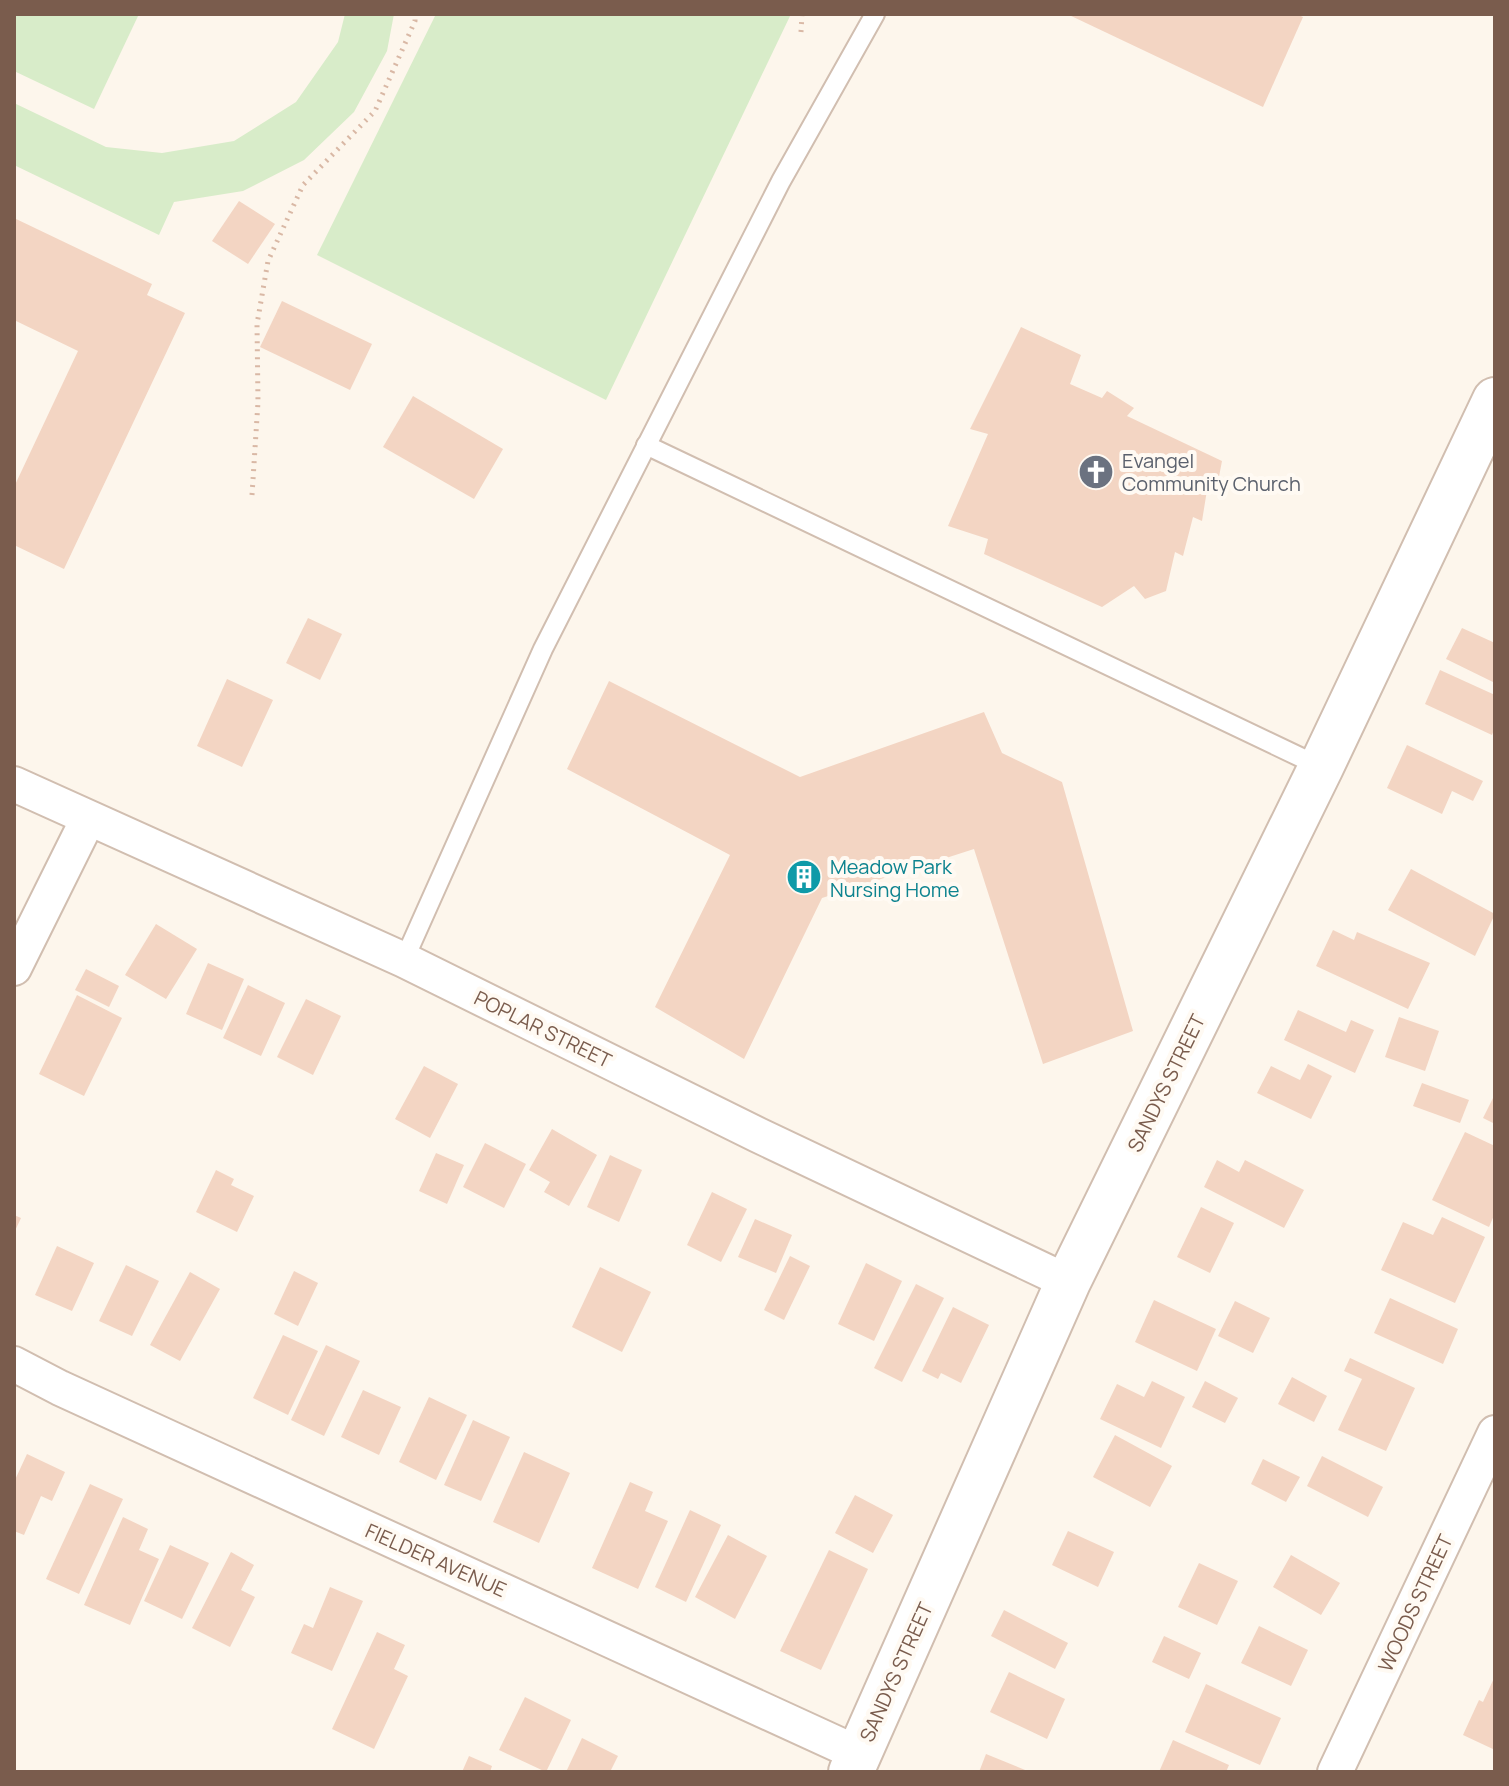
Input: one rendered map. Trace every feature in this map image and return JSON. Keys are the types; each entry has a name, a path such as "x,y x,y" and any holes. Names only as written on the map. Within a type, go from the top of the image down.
{"street":[{"name":"SANDYS STREET","path":"855,1763 1068,1282 1321,767 1495,400"},
{"name":"POPLAR STREET","path":"14,784 404,960 758,1135 1068,1282"},
{"path":"14,968 88,819"},
{"name":"FIELDER AVENUE","path":"14,1364 855,1763"},
{"name":"WOODS STREET","path":"1335,1772 1495,1433"}],"lane":[{"path":"404,960 543,649 781,181 875,14"},
{"path":"646,445 1321,767"}],"path":[{"path":"252,495 258,402 257,324 268,261 303,185 375,111 415,21 415,14"},
{"path":"801,32 802,14"}],"green space":[{"path":"14,14 139,14 94,109 14,71"},
{"path":"345,14 394,14 387,51 354,112 304,160 243,191 174,202 159,235 14,165 14,103 106,147 162,153 234,141 296,102 338,42"},
{"path":"436,14 791,14 606,400 317,255"}],"building":[{"path":"1067,14 1296,14 1303,17 1263,107"},
{"path":"239,201 275,224 248,264 212,241"},
{"path":"14,218 152,284 147,295 185,313 64,569 14,545 14,487 78,351 14,320"},
{"path":"282,301 372,344 350,390 260,347"},
{"name":"Evangel Community Church","path":"1021,327 1081,355 1070,384 1102,398 1107,391 1134,408 1127,416 1222,461 1217,487 1208,484 1202,521 1193,517 1183,556 1175,552 1166,591 1145,599 1134,586 1102,607 984,554 988,539 948,526 988,434 970,429"},
{"path":"413,396 503,449 474,499 383,447"},
{"path":"308,618 342,634 320,680 286,663"},
{"path":"1462,628 1495,643 1495,683 1446,659"},
{"path":"1440,670 1495,695 1492,735 1425,704"},
{"path":"227,679 273,700 242,767 197,746"},
{"name":"Meadow Park Nursing Home","path":"609,681 800,777 984,712 1002,753 1062,782 1133,1031 1043,1064 974,849 822,898 744,1059 655,1007 730,855 567,769"},
{"path":"1407,745 1483,781 1473,801 1452,791 1442,814 1387,788"},
{"path":"1411,869 1495,914 1475,956 1388,910"},
{"path":"156,924 197,949 166,999 125,975"},
{"path":"1333,930 1354,940 1357,932 1430,963 1408,1009 1316,966"},
{"path":"208,963 244,979 222,1030 186,1014"},
{"path":"86,969 119,986 109,1007 75,990"},
{"path":"248,985 285,1003 261,1056 223,1038"},
{"path":"77,995 122,1018 84,1096 39,1074"},
{"path":"306,999 341,1016 313,1075 277,1057"},
{"path":"1298,1010 1346,1032 1351,1020 1374,1030 1355,1073 1284,1040"},
{"path":"1399,1017 1439,1031 1425,1071 1385,1057"},
{"path":"1308,1064 1332,1076 1311,1119 1257,1093 1271,1066 1300,1080"},
{"path":"424,1066 458,1084 430,1138 395,1119"},
{"path":"1422,1083 1469,1100 1460,1123 1413,1106"},
{"path":"1495,1094 1495,1124 1483,1118"},
{"path":"552,1129 597,1155 569,1206 544,1192 550,1182 529,1170"},
{"path":"1465,1132 1495,1146 1495,1213 1489,1227 1432,1200"},
{"path":"485,1143 526,1164 504,1208 463,1187"},
{"path":"436,1153 464,1165 447,1204 419,1191"},
{"path":"610,1155 642,1170 619,1222 587,1207"},
{"path":"1217,1160 1239,1172 1245,1160 1304,1190 1284,1228 1204,1187"},
{"path":"216,1170 234,1179 231,1185 254,1196 237,1232 196,1212"},
{"path":"712,1192 747,1209 721,1262 687,1245"},
{"path":"1201,1207 1234,1223 1210,1273 1177,1257"},
{"path":"14,1215 21,1218 14,1233"},
{"path":"1442,1217 1485,1237 1455,1303 1381,1270 1403,1222 1433,1235"},
{"path":"755,1219 792,1235 776,1273 738,1257"},
{"path":"57,1246 94,1263 72,1311 35,1295"},
{"path":"790,1256 810,1266 784,1320 764,1310"},
{"path":"866,1263 902,1281 874,1341 838,1324"},
{"path":"126,1265 159,1281 132,1336 99,1321"},
{"path":"600,1267 651,1292 622,1352 572,1327"},
{"path":"294,1271 318,1283 298,1326 274,1314"},
{"path":"190,1272 220,1289 180,1361 150,1345"},
{"path":"916,1284 944,1298 902,1382 874,1368"},
{"path":"1390,1298 1458,1329 1443,1364 1374,1333"},
{"path":"1154,1300 1216,1329 1197,1371 1135,1342"},
{"path":"1235,1301 1270,1318 1253,1353 1218,1336"},
{"path":"953,1307 989,1325 961,1383 941,1373 938,1379 922,1371"},
{"path":"283,1335 318,1351 288,1415 253,1398"},
{"path":"326,1345 360,1361 324,1436 291,1420"},
{"path":"1350,1358 1415,1388 1386,1451 1338,1430 1362,1379 1344,1371"},
{"path":"1292,1377 1327,1396 1314,1422 1278,1404"},
{"path":"1152,1381 1185,1397 1161,1448 1100,1419 1117,1384 1144,1397"},
{"path":"1205,1381 1238,1398 1225,1423 1192,1407"},
{"path":"363,1390 401,1407 379,1455 341,1437"},
{"path":"429,1397 467,1415 436,1480 399,1462"},
{"path":"473,1420 510,1437 481,1501 444,1485"},
{"path":"1115,1435 1172,1466 1150,1507 1093,1477"},
{"path":"524,1452 570,1473 539,1543 493,1522"},
{"path":"27,1454 65,1472 52,1501 41,1496 24,1535 14,1531 14,1482"},
{"path":"1322,1456 1383,1487 1368,1517 1307,1486"},
{"path":"1263,1459 1300,1477 1286,1502 1251,1484"},
{"path":"630,1482 653,1492 645,1511 668,1521 638,1589 592,1568"},
{"path":"90,1484 123,1499 79,1594 46,1579"},
{"path":"855,1495 893,1515 873,1553 835,1533"},
{"path":"690,1510 721,1525 686,1602 655,1587"},
{"path":"123,1517 148,1529 139,1550 159,1559 130,1625 84,1605"},
{"path":"1068,1531 1114,1552 1098,1587 1052,1565"},
{"path":"728,1535 767,1556 735,1619 695,1597"},
{"path":"170,1545 209,1563 182,1619 144,1601"},
{"path":"829,1550 868,1569 821,1670 780,1651"},
{"path":"231,1552 254,1565 241,1590 255,1597 230,1647 192,1628"},
{"path":"1291,1555 1340,1583 1321,1615 1273,1587"},
{"path":"1199,1563 1238,1581 1217,1625 1178,1607"},
{"path":"330,1587 363,1601 332,1671 291,1653 304,1624 313,1628"},
{"path":"1004,1610 1068,1643 1055,1669 991,1636"},
{"path":"1259,1626 1308,1650 1291,1686 1241,1663"},
{"path":"377,1632 405,1645 394,1669 408,1676 374,1749 332,1729"},
{"path":"1164,1636 1201,1653 1189,1679 1152,1662"},
{"path":"1009,1672 1065,1699 1047,1739 990,1712"},
{"path":"1495,1676 1495,1750 1463,1735 1479,1700 1483,1702"},
{"path":"1206,1684 1281,1718 1260,1765 1185,1732"},
{"path":"525,1697 571,1720 546,1772 499,1750"},
{"path":"582,1738 618,1756 610,1772 566,1772"},
{"path":"1173,1740 1229,1765 1226,1772 1159,1772"},
{"path":"986,1754 1030,1772 979,1772"},
{"path":"469,1756 492,1766 490,1772 462,1772"}],"place":[{"name":"Evangel Community Church","path":"1096,472"},
{"name":"Meadow Park Nursing Home","path":"804,877"}]}
